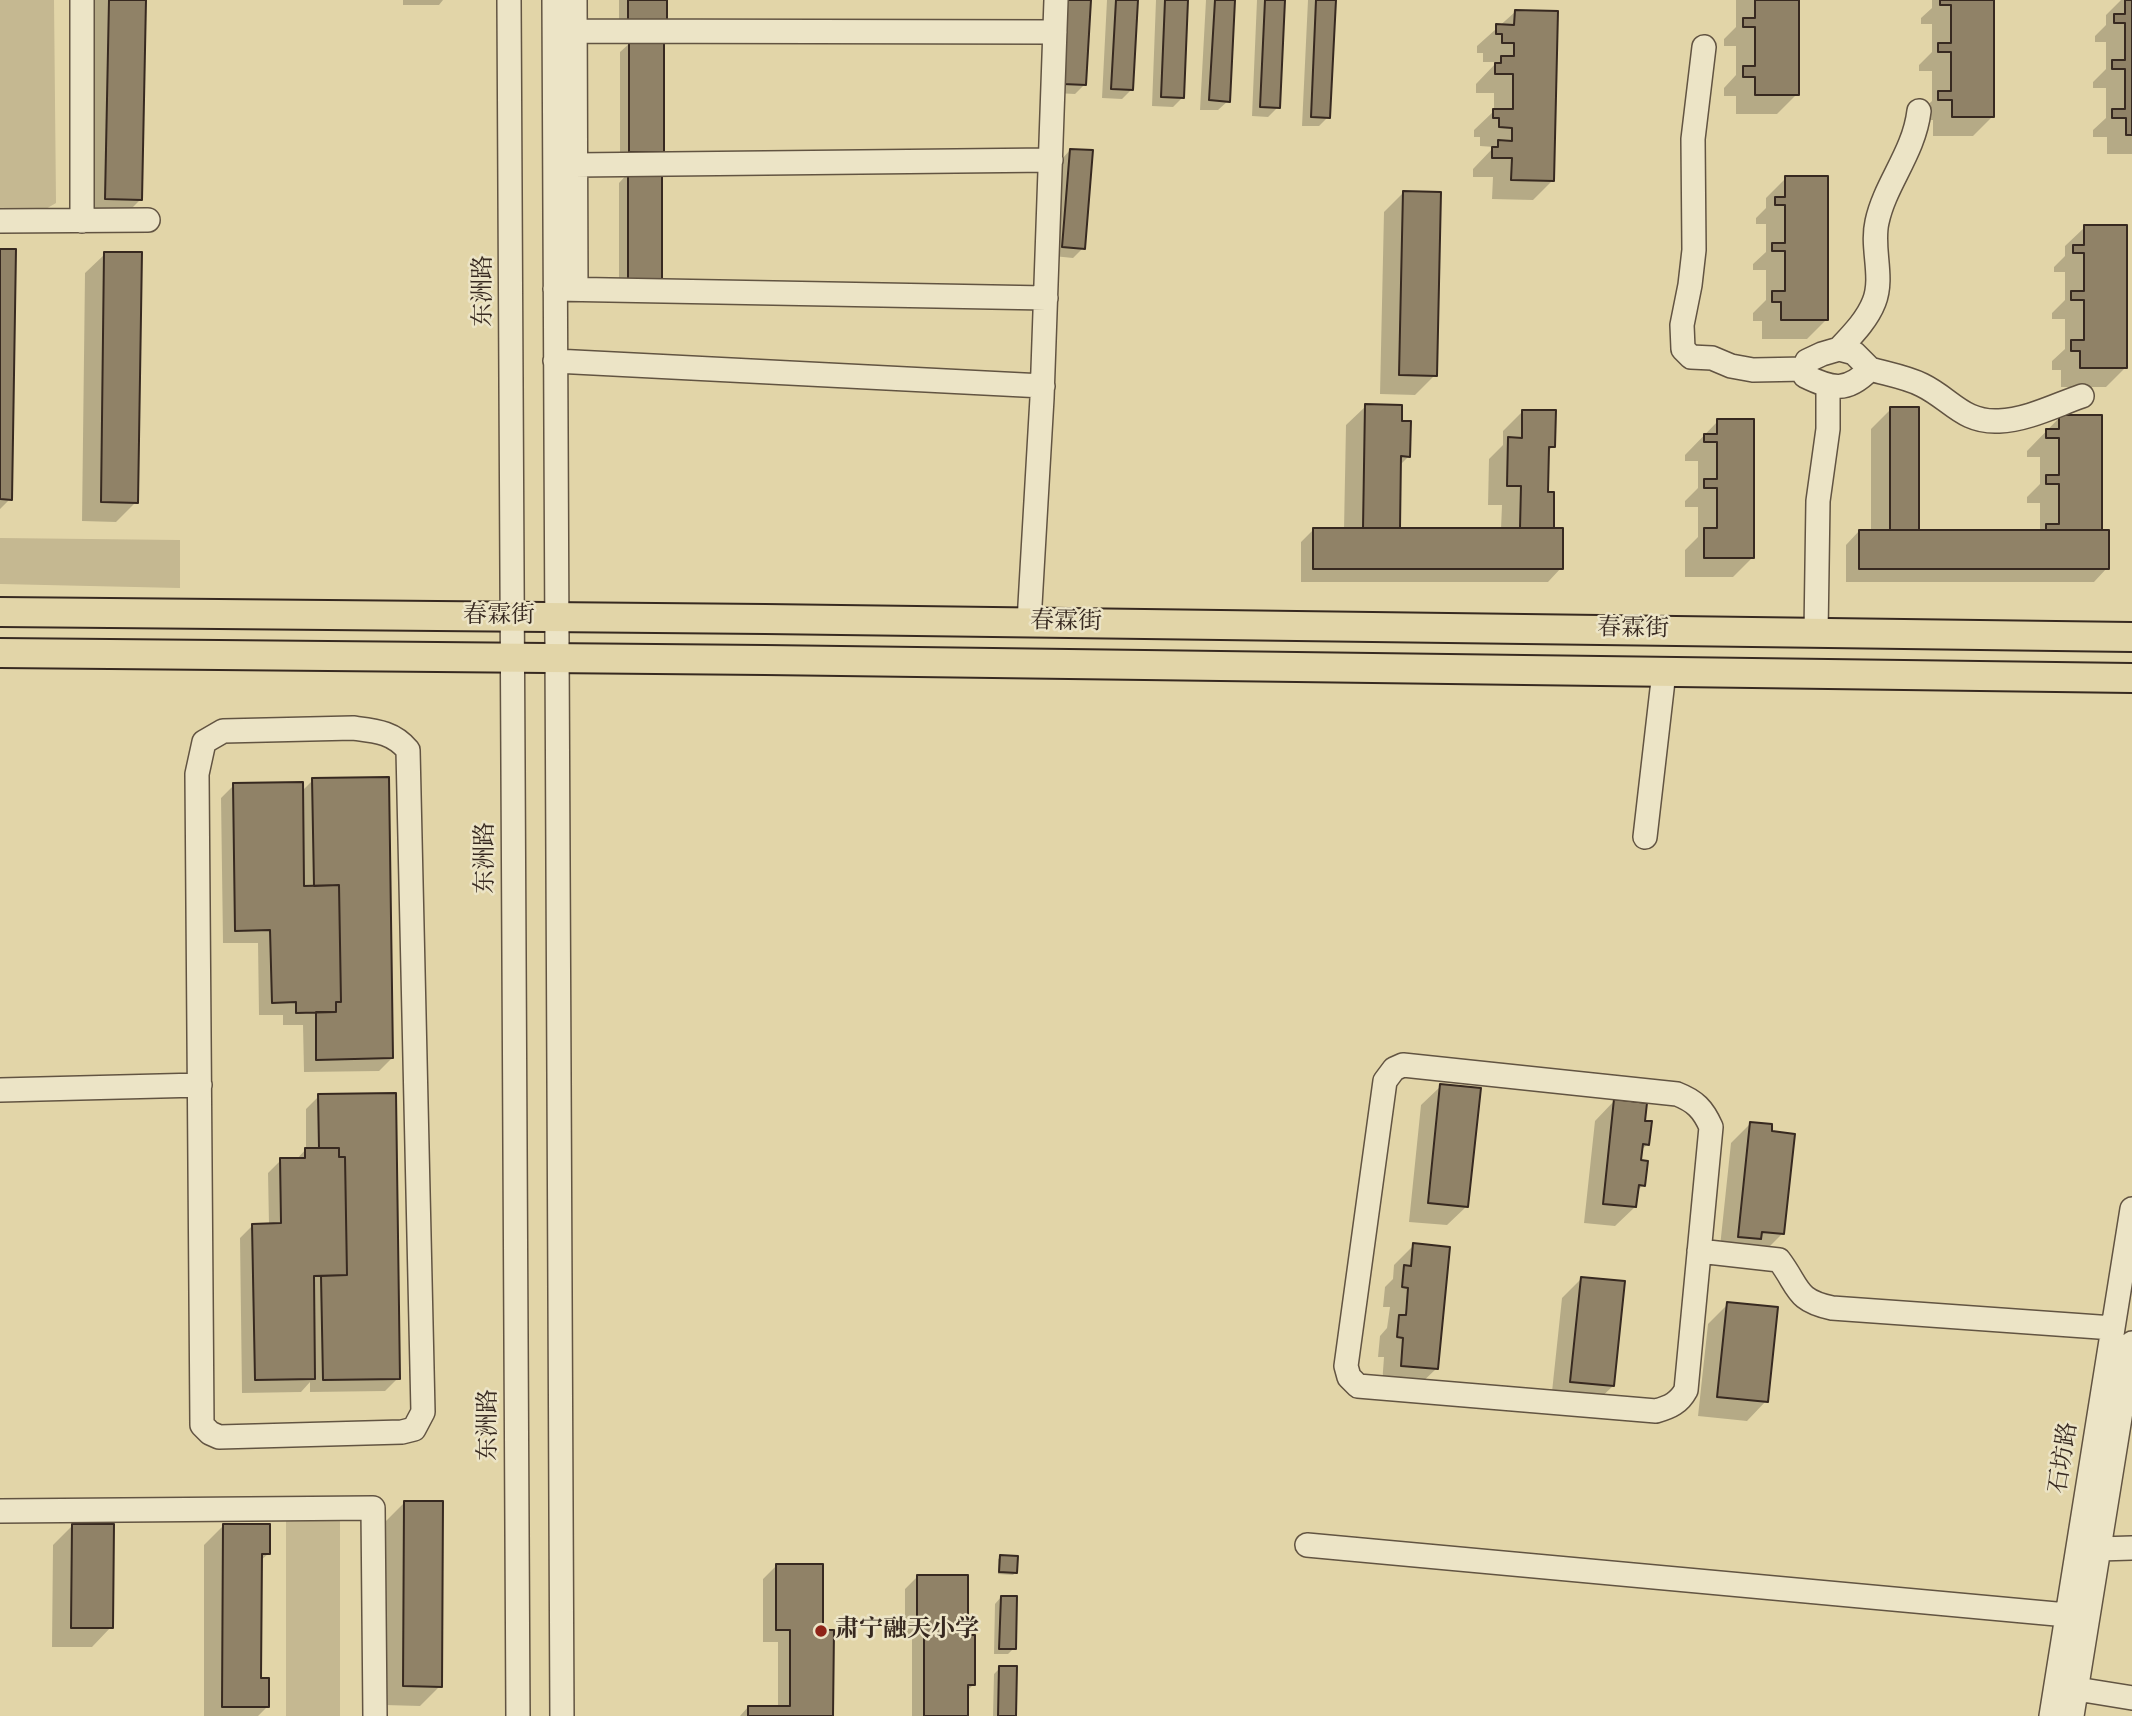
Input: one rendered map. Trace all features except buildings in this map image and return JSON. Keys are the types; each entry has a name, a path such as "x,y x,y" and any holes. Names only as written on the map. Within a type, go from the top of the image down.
{"main road":[{"name":"春霖街","path":"0,612 2132,637"},
{"name":"春霖街","path":"0,653 2132,678"}],"street":[{"path":"82,0 82,221"},
{"name":"东洲路","path":"509,0 518,1716"},
{"path":"554,0 566,289"},
{"path":"562,1716 555,361 566,289 575,164 575,0"},
{"path":"1029,622 1043,386 1056,0"},
{"path":"575,31 1055,32"},
{"path":"1704,47 1693,139 1694,250 1682,325 1683,349 1691,357 1712,358 1731,366 1754,370 1806,369"},
{"path":"1839,349 1861,324 1874,302 1879,284 1875,240 1877,219 1917,130 1919,111"},
{"path":"575,164 1051,160"},
{"path":"0,221 148,220"},
{"path":"566,289 1046,298"},
{"path":"1870,369 1858,382 1845,386 1828,387 1805,376 1807,361 1839,349 1854,353 1870,369 1919,383 1941,395 1969,417 1980,420 1999,421 2022,417 2082,396"},
{"path":"555,361 1043,386"},
{"path":"1816,633 1818,501 1828,429 1828,387"},
{"path":"1645,837 1664,672"},
{"path":"354,728 385,732 400,739 408,750 423,1412 414,1429 402,1432 219,1437 209,1433 202,1425 200,1085 197,774 204,742 223,731 354,728"},
{"path":"1403,1065 1678,1094 1693,1101 1705,1113 1711,1127 1699,1251 1686,1390 1682,1399 1656,1412 1358,1386 1349,1377 1346,1366 1385,1081 1394,1069 1403,1065"},
{"path":"0,1090 200,1085"},
{"name":"石坊路","path":"2050,1716 2132,1209"},
{"path":"1699,1251 1779,1260 1800,1294 1811,1304 1832,1308 2113,1328"},
{"name":"石坊路","path":"2072,1716 2132,1343"},
{"path":"0,1511 373,1508 375,1716"},
{"path":"1307,1545 2067,1615"},
{"path":"2099,1549 2132,1548"},
{"path":"2077,1689 2132,1698"}],"shaded area":[{"path":"0,0 54,0 56,203 44,210 0,213"},
{"path":"0,538 180,540 180,588 0,584"},
{"path":"286,1521 340,1521 340,1716 286,1716"}],"place":[{"name":"肃宁融天小学","path":"821,1631"}]}
